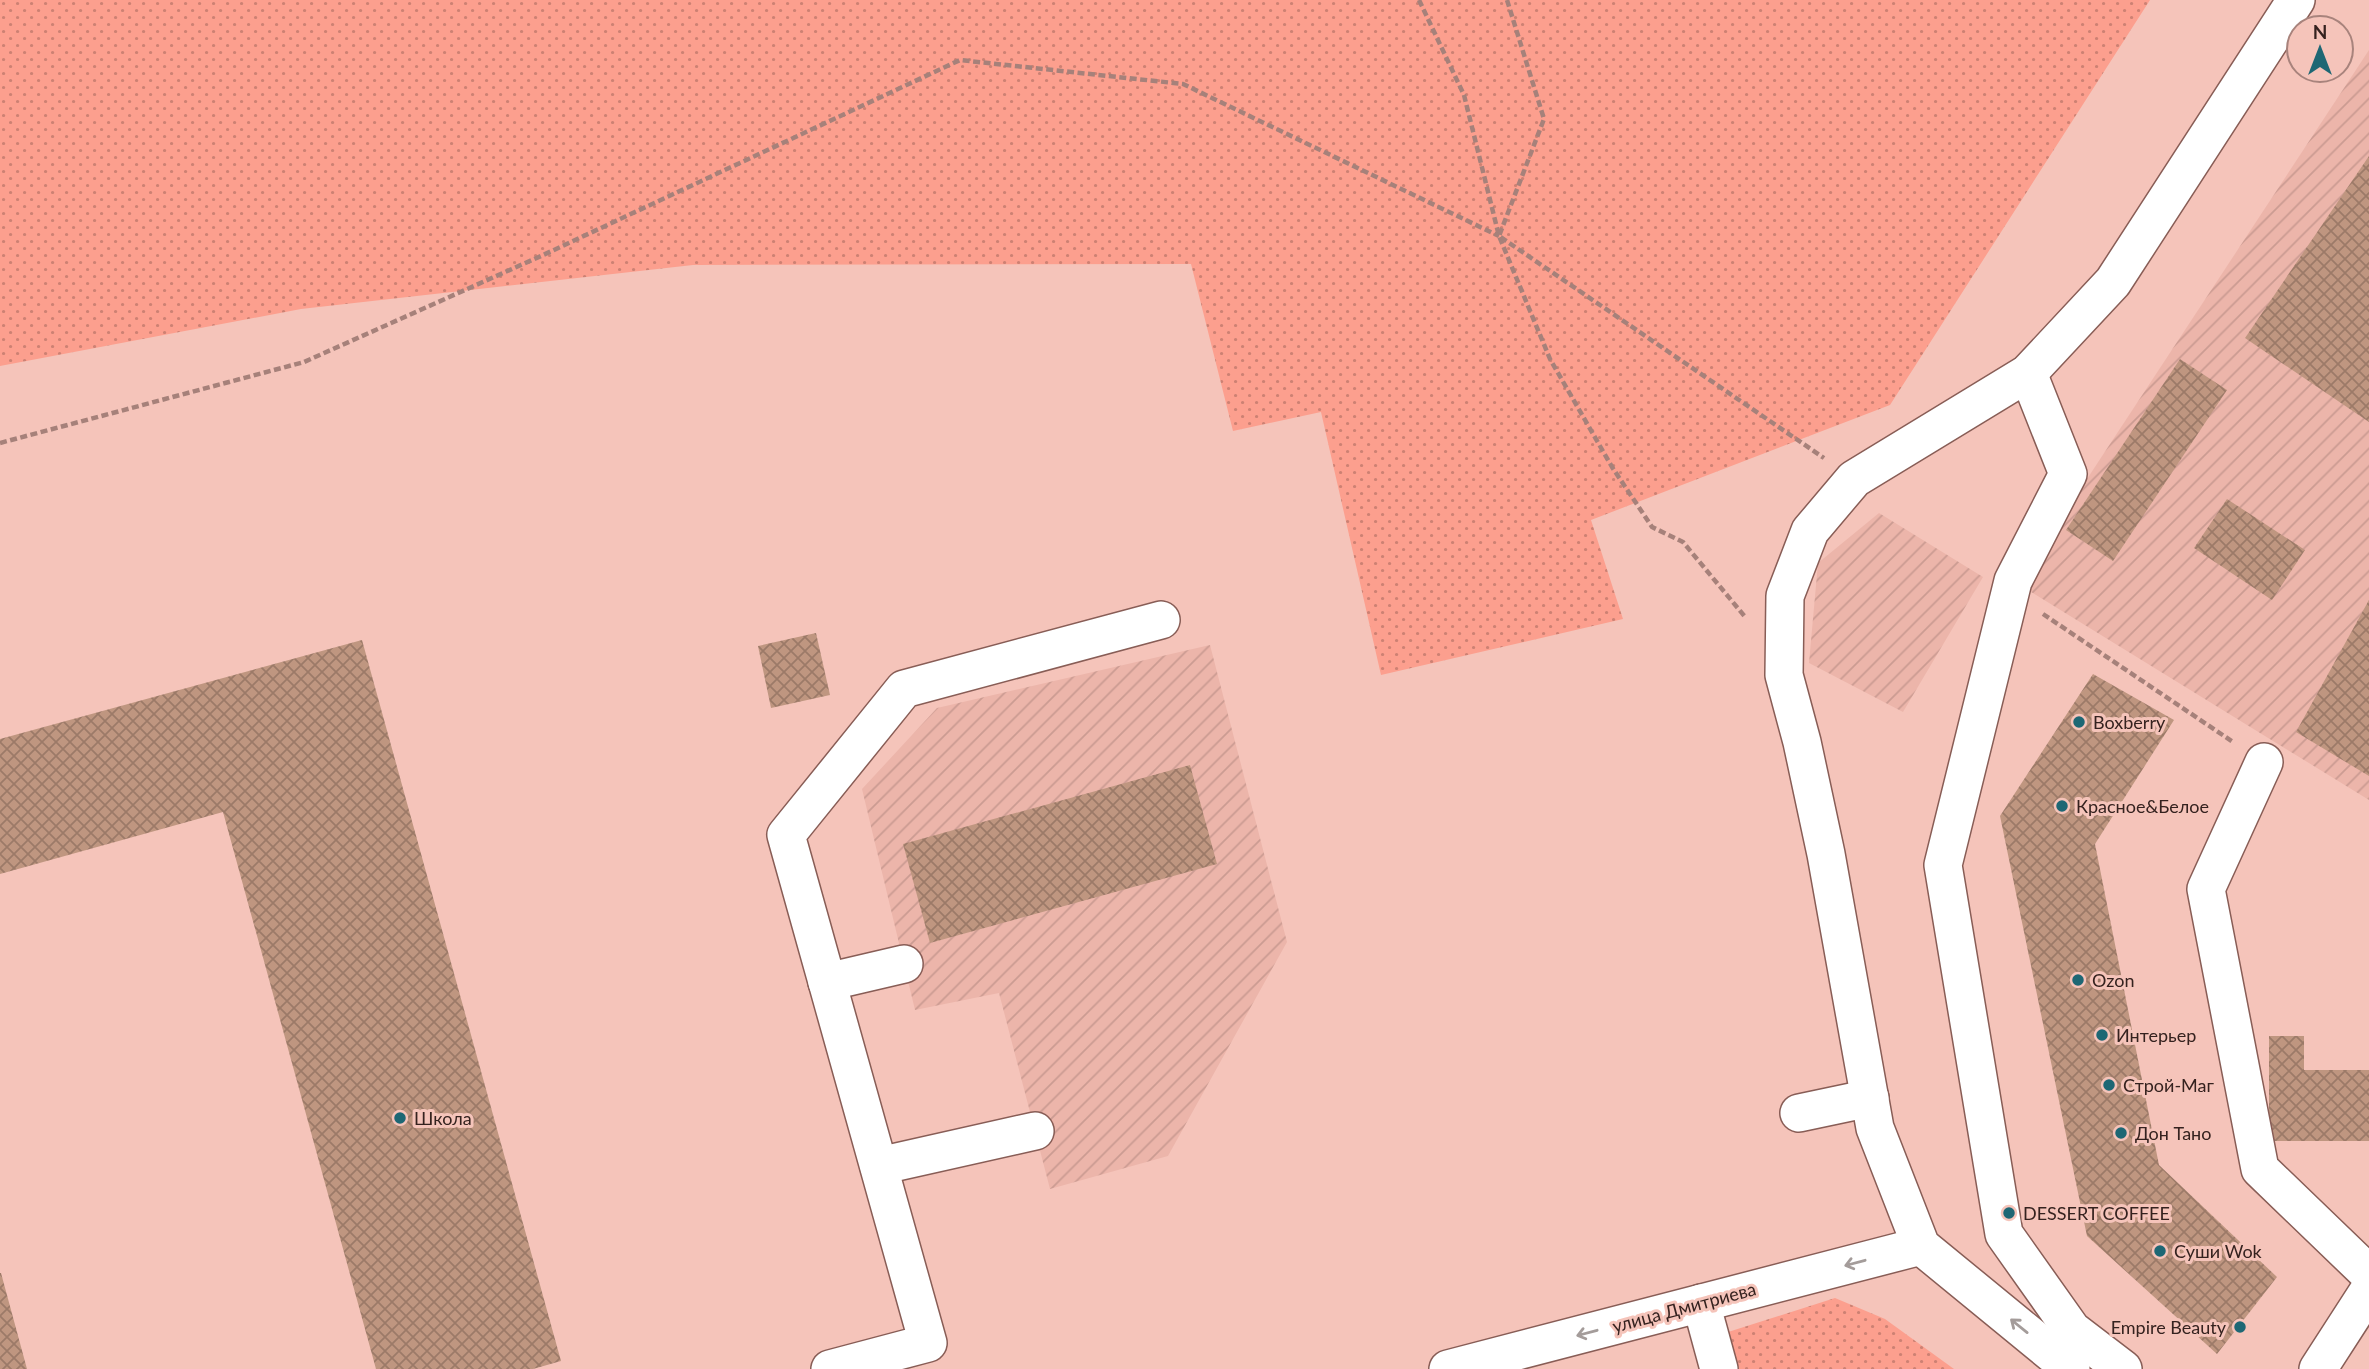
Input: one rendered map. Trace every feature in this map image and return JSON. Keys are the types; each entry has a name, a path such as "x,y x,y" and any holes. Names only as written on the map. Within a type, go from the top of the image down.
{"street":[{"path":"2071,1369 1921,1246 1875,1128 1826,853 1802,742 1784,675 1785,596 1810,531 1854,479 2028,373 2113,282 2296,0"},
{"path":"2028,373 2068,474 2013,581 1943,865 2004,1234 2072,1330 2123,1369"},
{"path":"830,1369 928,1343 786,835 904,689 1161,620"},
{"path":"2264,762 2206,889 2260,1169 2369,1274"},
{"path":"827,982 904,964"},
{"path":"1799,1113 1870,1098"},
{"path":"878,1166 1035,1131"},
{"name":"улица Дмитриева","path":"1448,1369 1921,1246"},
{"path":"2318,1369 2369,1290"},
{"path":"1701,1303 1719,1369"}],"path":[{"path":"1419,0 1464,95 1499,236 1550,359 1612,467 1653,527 1683,542 1747,619"},
{"path":"1499,236 1544,119 1507,0"},
{"path":"0,443 304,362 541,256 960,60 1183,85 1499,236 1854,479"},
{"path":"2010,592 2264,762"}],"shaded area":[{"path":"0,0 2150,0 1890,405 1591,520 1623,619 1381,675 1321,412 1233,431 1191,264 693,265 301,309 0,366"},
{"path":"2369,50 2369,800 2018,584 2347,84 2355,84 2355,71"},
{"path":"1879,513 1983,577 1903,712 1809,663 1818,563"},
{"path":"1210,645 1287,942 1168,1156 1050,1189 999,993 915,1010 862,789 937,708"},
{"path":"1835,1298 1885,1319 1954,1369 1734,1369 1725,1333"}],"building":[{"path":"2369,156 2369,422 2245,338"},
{"path":"2180,359 2227,390 2113,561 2066,530"},
{"path":"2227,499 2305,550 2272,600 2194,548"},
{"path":"2369,600 2369,776 2296,732"},
{"path":"816,633 830,695 771,708 758,646"},
{"name":"Школа","path":"362,640 561,1361 533,1369 376,1369 223,812 0,874 0,739"},
{"path":"2093,674 2174,720 2095,844 2159,1165 2277,1277 2217,1354 2087,1236 2000,816"},
{"path":"1190,765 1217,864 930,943 903,844"},
{"path":"2269,1036 2304,1036 2304,1070 2369,1070 2369,1141 2269,1141"},
{"path":"1,1273 27,1369 0,1369"}],"place":[{"name":"Boxberry","path":"2079,722"},
{"name":"Красное&Белое","path":"2062,806"},
{"name":"Ozon","path":"2078,980"},
{"name":"Интерьер","path":"2102,1035"},
{"name":"Строй-Маг","path":"2109,1085"},
{"name":"Школа","path":"400,1118"},
{"name":"Дон Тано","path":"2121,1133"},
{"name":"DESSERT COFFEE","path":"2009,1213"},
{"name":"Суши Wok","path":"2160,1251"},
{"name":"Empire Beauty","path":"2240,1327"}]}
